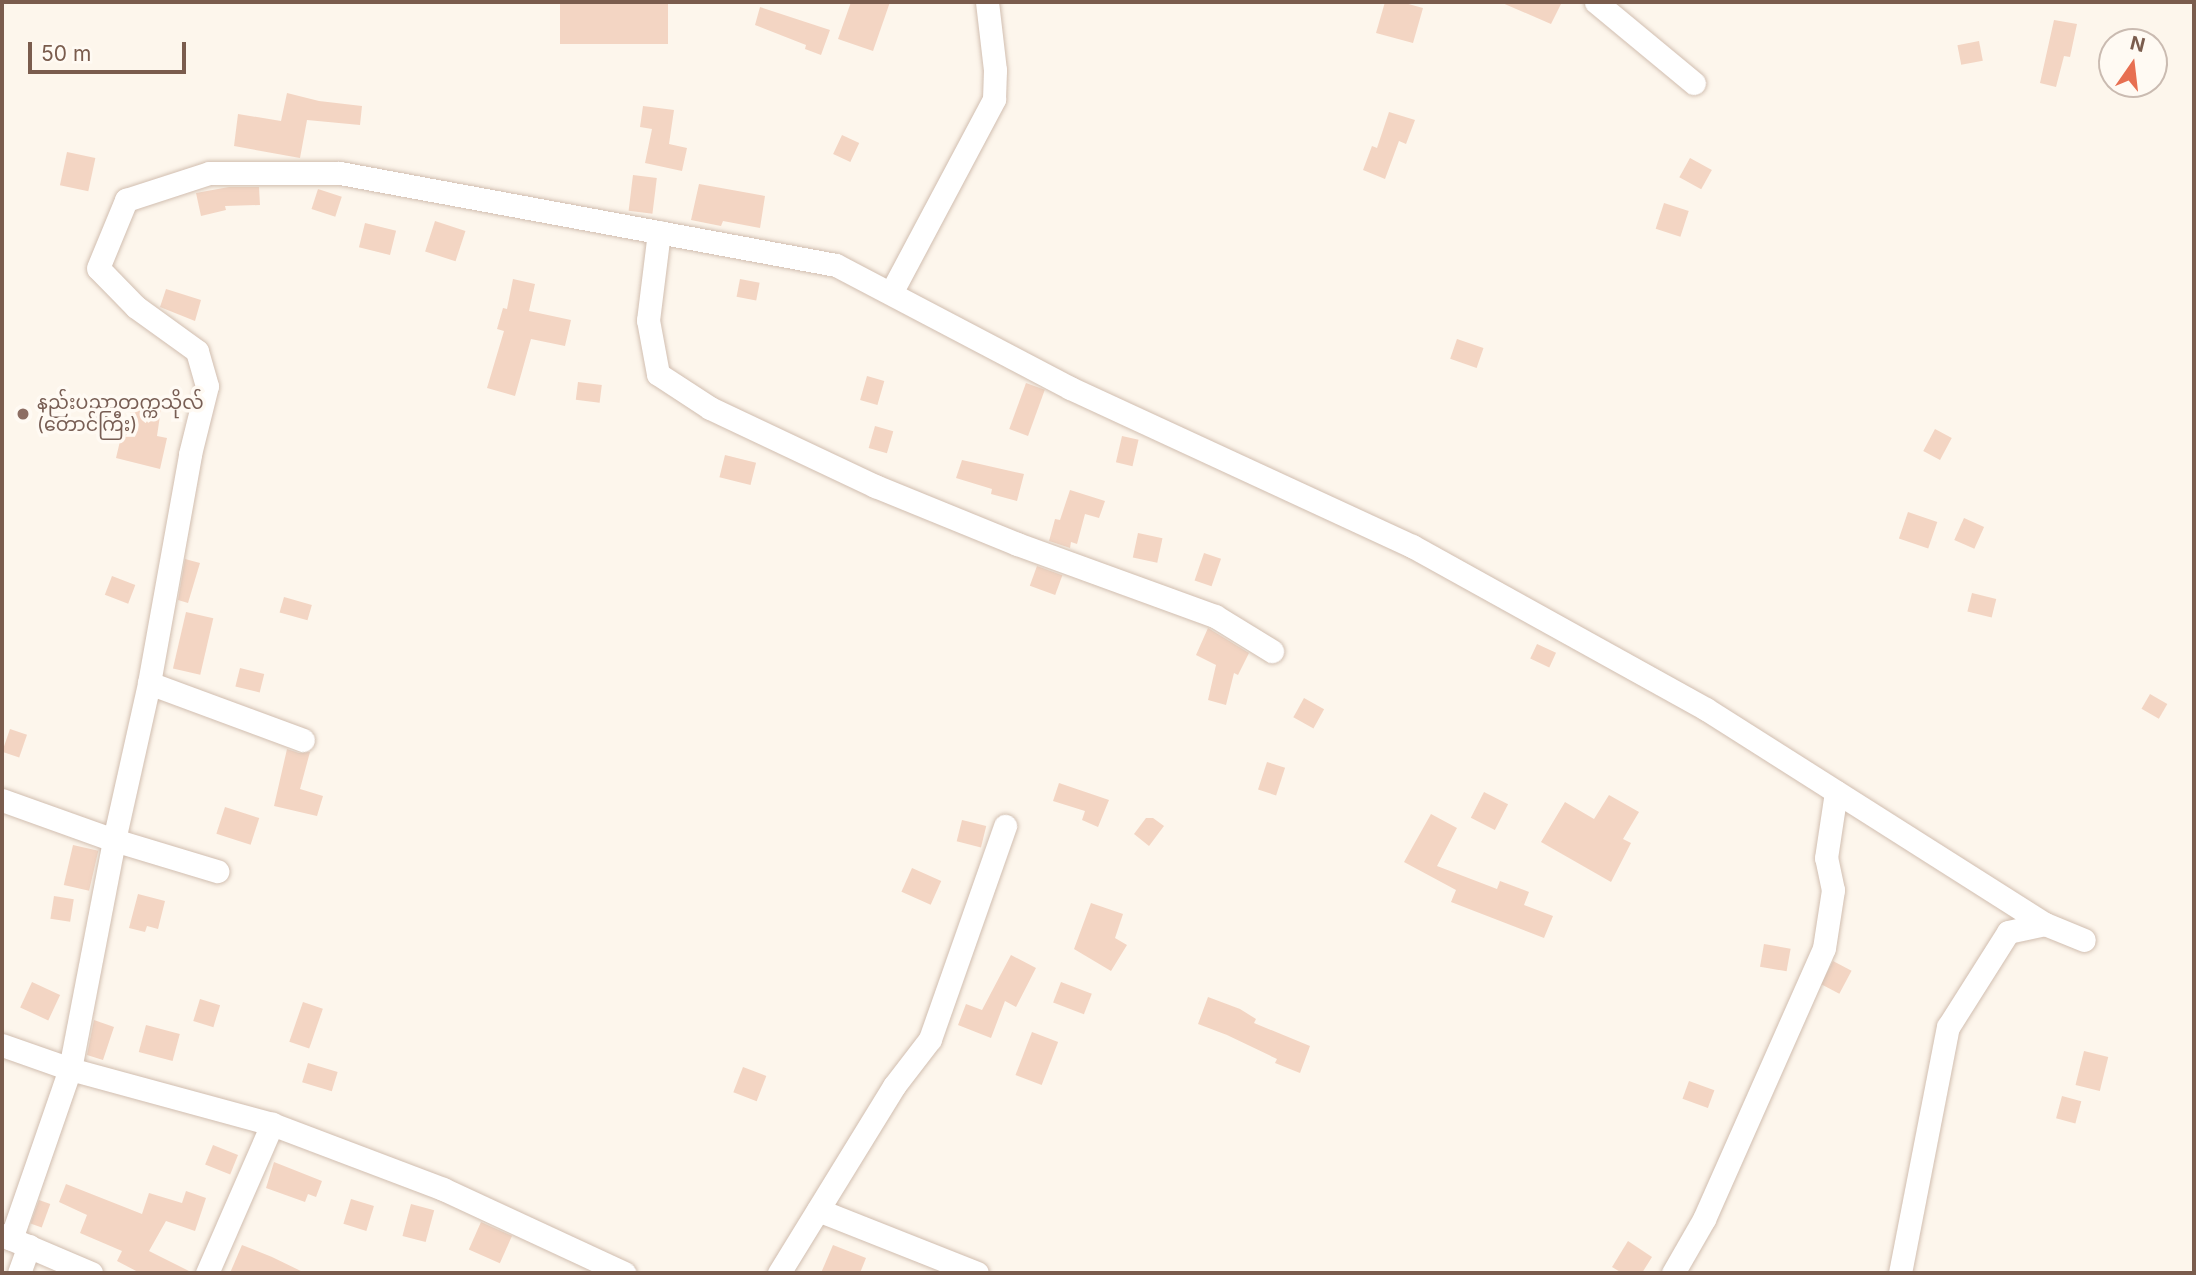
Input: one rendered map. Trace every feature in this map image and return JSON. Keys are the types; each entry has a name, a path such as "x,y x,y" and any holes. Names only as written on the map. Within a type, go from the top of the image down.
{"street":[{"path":"891,293 993,99 995,70 987,2"},
{"path":"1596,2 1694,83"},
{"path":"19,1273 14,1240 70,1069 114,840 149,683 190,454 207,386 197,351 136,307 98,268 126,200 209,173 340,173 836,264 1070,388 1412,546 1706,709 2045,924 2084,940"},
{"path":"659,232 648,320 658,374 710,408 875,485 1017,544 1215,616 1272,651"},
{"path":"149,683 303,740"},
{"path":"1673,1273 1704,1219 1824,948 1833,890 1826,858 1836,792"},
{"path":"2,800 114,840 217,871"},
{"path":"779,1273 894,1086 930,1039 1005,826"},
{"path":"1900,1273 1948,1027 2008,932 2045,924"},
{"path":"2,1045 70,1069 272,1124 443,1189 624,1273"},
{"path":"207,1273 272,1124"},
{"path":"818,1210 977,1273"},
{"path":"14,1240 91,1273"}],"building":[{"path":"560,2 668,2 668,44 560,44"},
{"path":"851,2 890,2 873,51 838,39"},
{"path":"1385,2 1401,2 1423,8 1413,43 1376,33"},
{"path":"1500,2 1562,2 1551,24"},
{"path":"760,7 830,30 821,55 805,49 806,45 755,25"},
{"path":"2054,20 2077,24 2070,57 2064,56 2056,87 2040,83"},
{"path":"1979,41 1983,61 1961,65 1957,45"},
{"path":"287,93 319,101 362,106 360,125 307,120 300,158 234,146 238,114 281,121"},
{"path":"643,106 674,110 669,144 687,148 682,171 645,163 652,129 640,127"},
{"path":"1389,112 1415,120 1406,144 1399,141 1385,179 1363,170 1372,146 1377,148"},
{"path":"842,135 859,143 850,162 833,154"},
{"path":"67,152 95,158 88,191 60,185"},
{"path":"1690,158 1712,170 1701,189 1679,177"},
{"path":"633,175 657,178 652,214 629,211"},
{"path":"699,184 765,196 760,228 723,221 721,226 691,220"},
{"path":"229,187 259,187 260,205 225,206 226,210 201,216 196,193"},
{"path":"318,189 342,197 335,217 312,209"},
{"path":"1664,203 1689,211 1680,237 1656,229"},
{"path":"435,221 465,231 456,261 425,251"},
{"path":"365,223 396,231 390,255 359,247"},
{"path":"513,279 535,284 529,311 571,320 565,346 531,339 515,396 487,388 504,331 497,329 503,308 507,309"},
{"path":"740,279 760,283 756,300 737,297"},
{"path":"166,289 201,300 195,321 160,307"},
{"path":"1457,339 1483,348 1477,368 1450,359"},
{"path":"867,376 884,381 877,405 860,400"},
{"path":"578,382 602,385 600,403 576,400"},
{"path":"1026,383 1045,390 1028,436 1009,429"},
{"path":"133,397 162,402 157,436 167,438 160,469 116,458 124,424 128,425"},
{"path":"875,426 893,431 887,453 869,448"},
{"path":"1935,429 1952,438 1940,460 1923,451"},
{"path":"1122,436 1139,440 1132,466 1116,462"},
{"path":"725,455 756,463 750,485 719,477"},
{"path":"962,460 1024,474 1017,501 991,494 992,489 956,478"},
{"path":"1070,490 1105,501 1099,518 1085,514 1077,544 1071,542 1070,548 1049,541 1055,519 1060,520"},
{"path":"1908,512 1937,522 1928,549 1899,538"},
{"path":"1964,518 1984,527 1974,549 1954,540"},
{"path":"1138,533 1162,538 1157,563 1133,557"},
{"path":"1204,553 1221,559 1212,586 1195,580"},
{"path":"185,559 200,563 188,603 178,600"},
{"path":"1037,566 1062,575 1055,595 1030,586"},
{"path":"112,576 135,585 128,604 105,595"},
{"path":"1972,593 1996,599 1992,617 1967,611"},
{"path":"284,597 312,605 307,620 280,612"},
{"path":"186,612 213,618 200,675 173,669"},
{"path":"1208,628 1249,653 1238,675 1234,673 1226,705 1208,700 1216,665 1196,655"},
{"path":"1537,644 1556,653 1549,667 1530,659"},
{"path":"240,668 264,674 260,692 235,686"},
{"path":"2150,694 2167,704 2159,719 2142,709"},
{"path":"1304,698 1324,709 1313,728 1293,717"},
{"path":"10,729 27,735 19,758 2,752"},
{"path":"287,749 299,753 310,752 300,789 323,796 317,816 274,806"},
{"path":"1267,762 1285,768 1276,795 1258,790"},
{"path":"1059,783 1109,800 1098,827 1082,820 1085,811 1053,801"},
{"path":"1484,792 1508,804 1495,830 1471,818"},
{"path":"1609,795 1639,812 1623,839 1631,843 1611,882 1541,842 1565,802 1594,819"},
{"path":"225,807 259,818 251,845 216,834"},
{"path":"1431,814 1457,828 1437,866 1497,889 1500,881 1529,892 1524,905 1553,916 1544,938 1451,902 1456,890 1404,862"},
{"path":"1146,818 1153,818 1164,826 1149,846 1134,834"},
{"path":"962,820 986,826 981,847 957,841"},
{"path":"73,845 98,851 89,891 64,885"},
{"path":"912,868 941,881 931,905 901,892"},
{"path":"138,894 165,901 158,929 147,926 145,932 129,928"},
{"path":"54,896 74,899 70,922 50,919"},
{"path":"1091,903 1123,914 1115,938 1127,945 1111,971 1074,949"},
{"path":"1764,944 1791,949 1787,971 1760,967"},
{"path":"1011,955 1036,968 1016,1007 1005,1001 991,1038 958,1025 966,1004 982,1010"},
{"path":"1833,961 1852,971 1839,994 1821,984"},
{"path":"32,982 60,995 48,1020 20,1007"},
{"path":"1061,982 1092,994 1084,1014 1053,1003"},
{"path":"1208,997 1240,1009 1256,1019 1254,1023 1310,1046 1300,1073 1275,1063 1277,1059 1198,1024"},
{"path":"200,999 220,1005 213,1027 193,1021"},
{"path":"303,1002 323,1009 309,1049 289,1042"},
{"path":"94,1020 114,1027 103,1060 87,1055"},
{"path":"146,1025 180,1034 173,1061 139,1052"},
{"path":"1032,1032 1058,1042 1042,1085 1016,1075"},
{"path":"2084,1051 2108,1057 2100,1091 2076,1085"},
{"path":"308,1063 338,1072 332,1091 302,1082"},
{"path":"743,1067 766,1076 757,1101 733,1092"},
{"path":"1689,1081 1714,1090 1708,1108 1683,1099"},
{"path":"2062,1096 2081,1101 2075,1123 2056,1118"},
{"path":"213,1145 238,1155 230,1175 205,1164"},
{"path":"274,1162 322,1181 316,1197 308,1194 305,1202 266,1188"},
{"path":"66,1184 142,1214 149,1193 182,1203 186,1191 206,1198 195,1231 166,1221 149,1251 193,1273 140,1273 117,1261 122,1251 80,1233 87,1215 59,1202"},
{"path":"351,1199 374,1206 366,1231 343,1224"},
{"path":"39,1200 50,1204 42,1228 30,1223"},
{"path":"411,1204 434,1210 426,1242 402,1236"},
{"path":"481,1222 512,1236 500,1263 469,1249"},
{"path":"1628,1241 1652,1257 1642,1273 1622,1273 1612,1267"},
{"path":"242,1245 272,1257 305,1273 230,1273"},
{"path":"833,1245 866,1258 860,1273 821,1273"}],"place":[{"name":"နည်းပညာတက္ကသိုလ် (တောင်ကြီး)","path":"23,414"}]}
